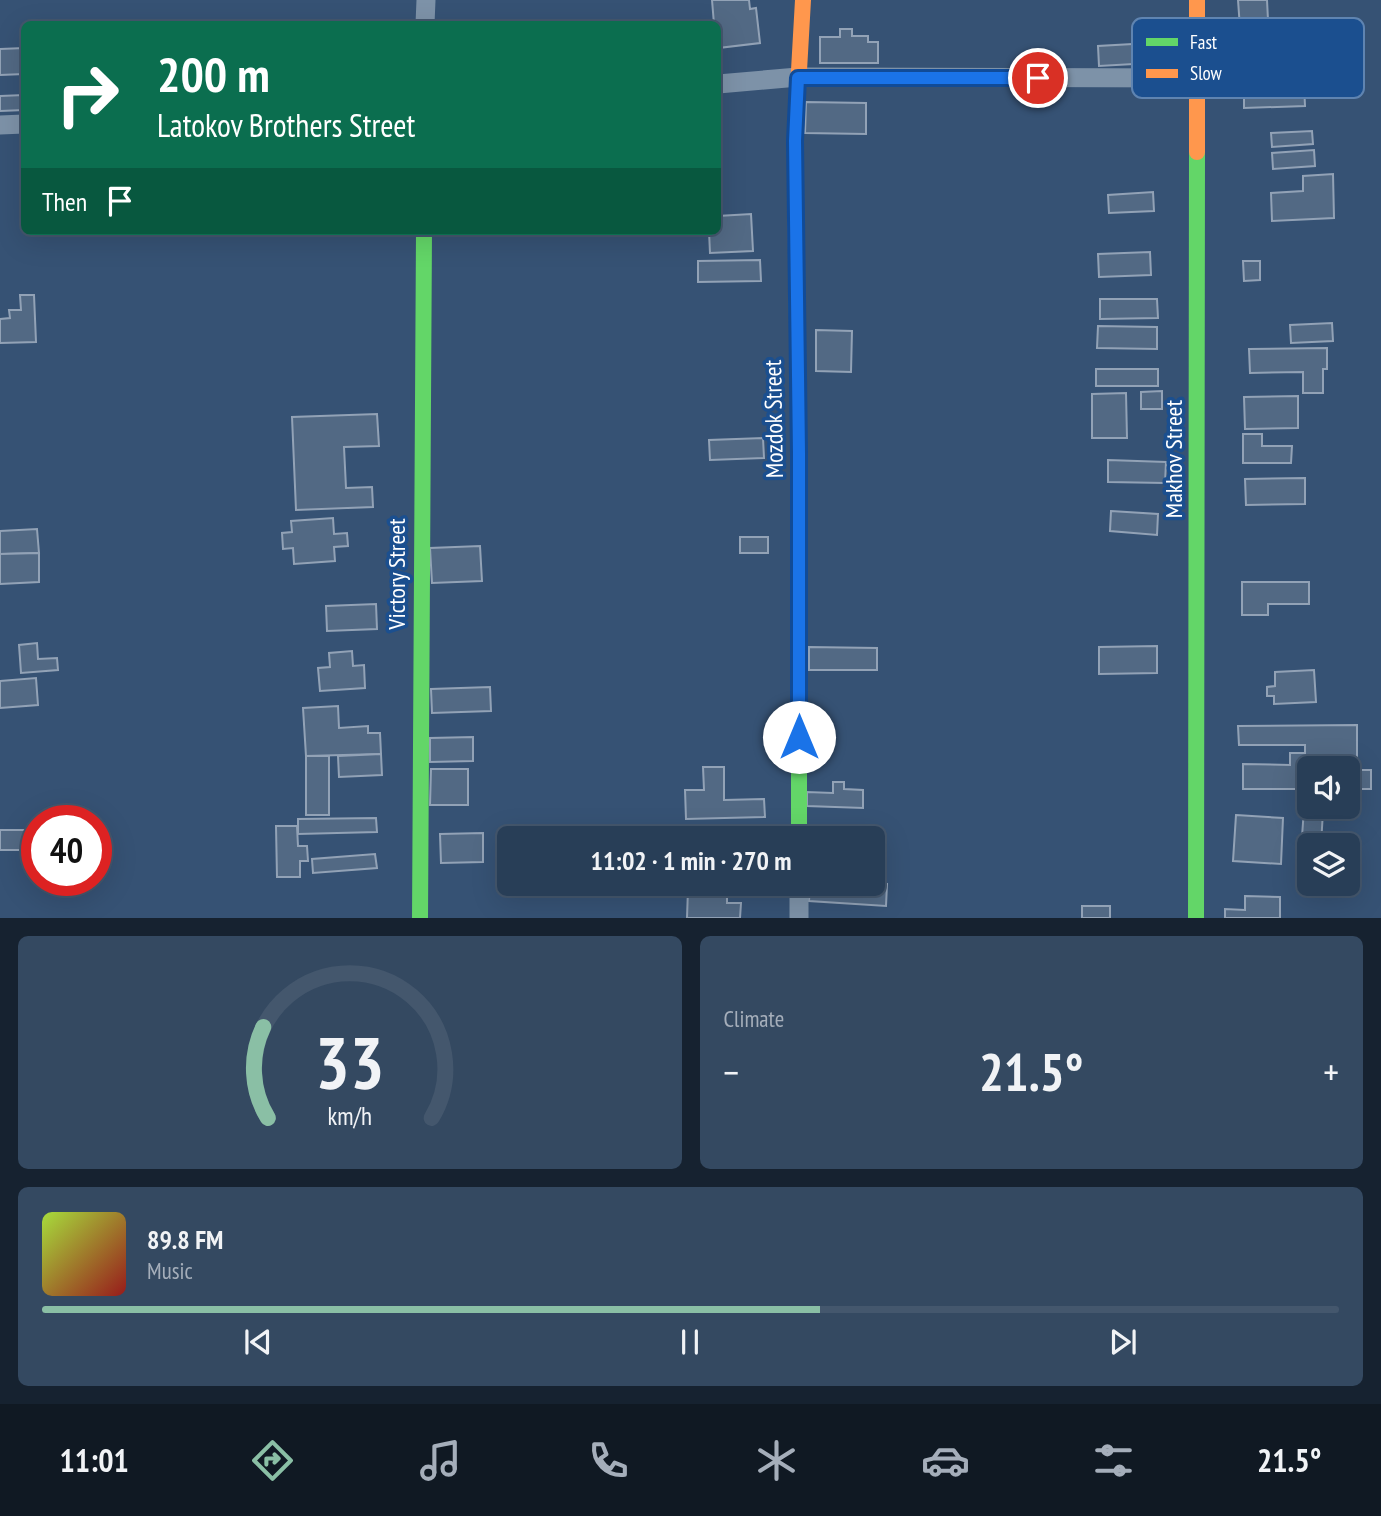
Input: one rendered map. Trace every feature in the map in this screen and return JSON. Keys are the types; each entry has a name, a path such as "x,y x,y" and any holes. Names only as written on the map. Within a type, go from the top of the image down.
{"street":[{"path":"425,21 426,0"},
{"name":"Mozdok Street","path":"799,826 799,453 795,141 803,0"},
{"name":"Makhov Street","path":"1197,0 1197,18"},
{"path":"721,84 798,78 1132,78"},
{"name":"Makhov Street","path":"1196,918 1197,98"},
{"path":"0,125 21,124"},
{"name":"Victory Street","path":"420,918 424,235"},
{"path":"799,896 799,918"}],"building":[{"path":"712,0 749,0 750,9 756,8 760,43 721,48 721,21 714,21"},
{"path":"1238,0 1267,0 1268,18 1239,18"},
{"path":"840,29 852,29 852,36 868,36 868,42 878,42 878,63 820,63 820,37 840,37"},
{"path":"1132,44 1132,64 1099,66 1098,46"},
{"path":"21,48 21,74 0,75 0,49"},
{"path":"21,95 21,110 0,111 0,96"},
{"path":"1244,98 1305,98 1305,106 1244,108"},
{"path":"806,102 866,103 866,134 805,133"},
{"path":"1312,131 1313,144 1272,147 1271,133"},
{"path":"1314,150 1315,166 1273,169 1272,153"},
{"path":"1333,174 1334,218 1272,221 1271,193 1303,191 1303,176"},
{"path":"1153,192 1154,211 1109,213 1108,195"},
{"path":"751,214 753,251 710,253 709,235 721,235 721,216"},
{"path":"1150,252 1151,275 1099,277 1098,254"},
{"path":"760,260 761,281 698,282 698,261"},
{"path":"1243,261 1260,261 1260,280 1244,281"},
{"path":"20,295 34,295 36,342 0,343 0,319 10,318 9,310 21,310"},
{"path":"1100,299 1157,299 1158,318 1100,319"},
{"path":"1332,323 1333,341 1291,343 1290,325"},
{"path":"1098,326 1157,327 1157,349 1097,348"},
{"path":"816,330 852,331 851,372 816,371"},
{"path":"1327,348 1327,369 1323,369 1323,393 1303,393 1303,372 1250,373 1249,349"},
{"path":"1096,369 1158,369 1158,386 1096,386"},
{"path":"1162,391 1162,409 1141,409 1141,392"},
{"path":"1126,393 1127,438 1092,438 1092,394"},
{"path":"1298,396 1298,428 1245,429 1244,397"},
{"path":"377,414 379,446 344,447 346,488 372,487 373,507 296,510 292,417"},
{"path":"1243,434 1262,434 1262,446 1292,446 1291,463 1243,463"},
{"path":"763,438 764,458 710,460 709,440"},
{"path":"1108,460 1166,462 1165,483 1108,482"},
{"path":"1305,478 1305,504 1246,505 1245,479"},
{"path":"1111,511 1158,514 1157,535 1110,531"},
{"path":"333,518 334,534 347,533 348,546 334,547 335,561 294,564 293,548 283,549 282,533 292,532 291,521"},
{"path":"37,529 39,553 0,554 0,531"},
{"path":"740,537 768,537 768,553 740,553"},
{"path":"480,546 482,581 432,583 430,548"},
{"path":"39,553 39,582 0,584 0,554"},
{"path":"1242,582 1309,582 1309,604 1268,604 1268,615 1242,615"},
{"path":"376,604 377,629 327,631 326,606"},
{"path":"37,643 38,659 57,658 58,670 21,673 19,645"},
{"path":"1157,646 1157,673 1099,674 1099,647"},
{"path":"809,647 877,648 877,670 809,670"},
{"path":"352,651 353,666 364,665 365,688 320,691 318,668 330,667 329,653"},
{"path":"1314,670 1316,702 1274,704 1274,696 1267,696 1267,687 1275,686 1275,672"},
{"path":"36,678 38,705 0,708 0,681"},
{"path":"490,687 491,711 432,713 431,689"},
{"path":"338,706 339,728 368,726 368,733 380,733 381,754 306,756 303,708"},
{"path":"1357,725 1357,756 1297,756 1297,789 1243,789 1243,764 1290,765 1290,753 1305,753 1305,745 1239,745 1238,726"},
{"path":"473,737 473,761 430,762 430,738"},
{"path":"381,754 382,775 339,777 338,756"},
{"path":"306,756 329,756 329,815 306,815"},
{"path":"703,767 724,767 724,800 764,799 765,817 686,819 685,790 704,790"},
{"path":"431,769 468,769 468,805 430,805"},
{"path":"1360,770 1371,770 1371,789 1360,789"},
{"path":"833,782 844,782 844,789 863,790 863,808 807,806 807,792 833,793"},
{"path":"1236,815 1283,818 1281,864 1233,861"},
{"path":"376,818 377,832 298,834 298,819"},
{"path":"1303,819 1323,819 1322,833 1302,833"},
{"path":"276,826 297,826 298,846 307,846 308,861 300,861 300,877 277,877"},
{"path":"0,830 21,830 21,850 0,850"},
{"path":"483,833 483,862 441,863 440,834"},
{"path":"375,854 377,868 313,873 312,859"},
{"path":"887,884 886,906 809,901 809,896 885,896"},
{"path":"688,896 727,896 727,903 741,903 740,918 687,918"},
{"path":"1245,896 1280,897 1280,918 1225,918 1225,909 1245,910"},
{"path":"1082,906 1110,906 1110,918 1082,918"}],"traffic: fast":[{"path":"1196,918 1197,152"},
{"path":"420,918 424,235"},
{"path":"796,250 799,826"}],"traffic: slow":[{"path":"796,250 795,141 803,0"},
{"path":"1197,0 1197,18"},
{"path":"1197,98 1197,152"}],"route":[{"path":"799,737 795,141 798,78 1038,78"}]}
